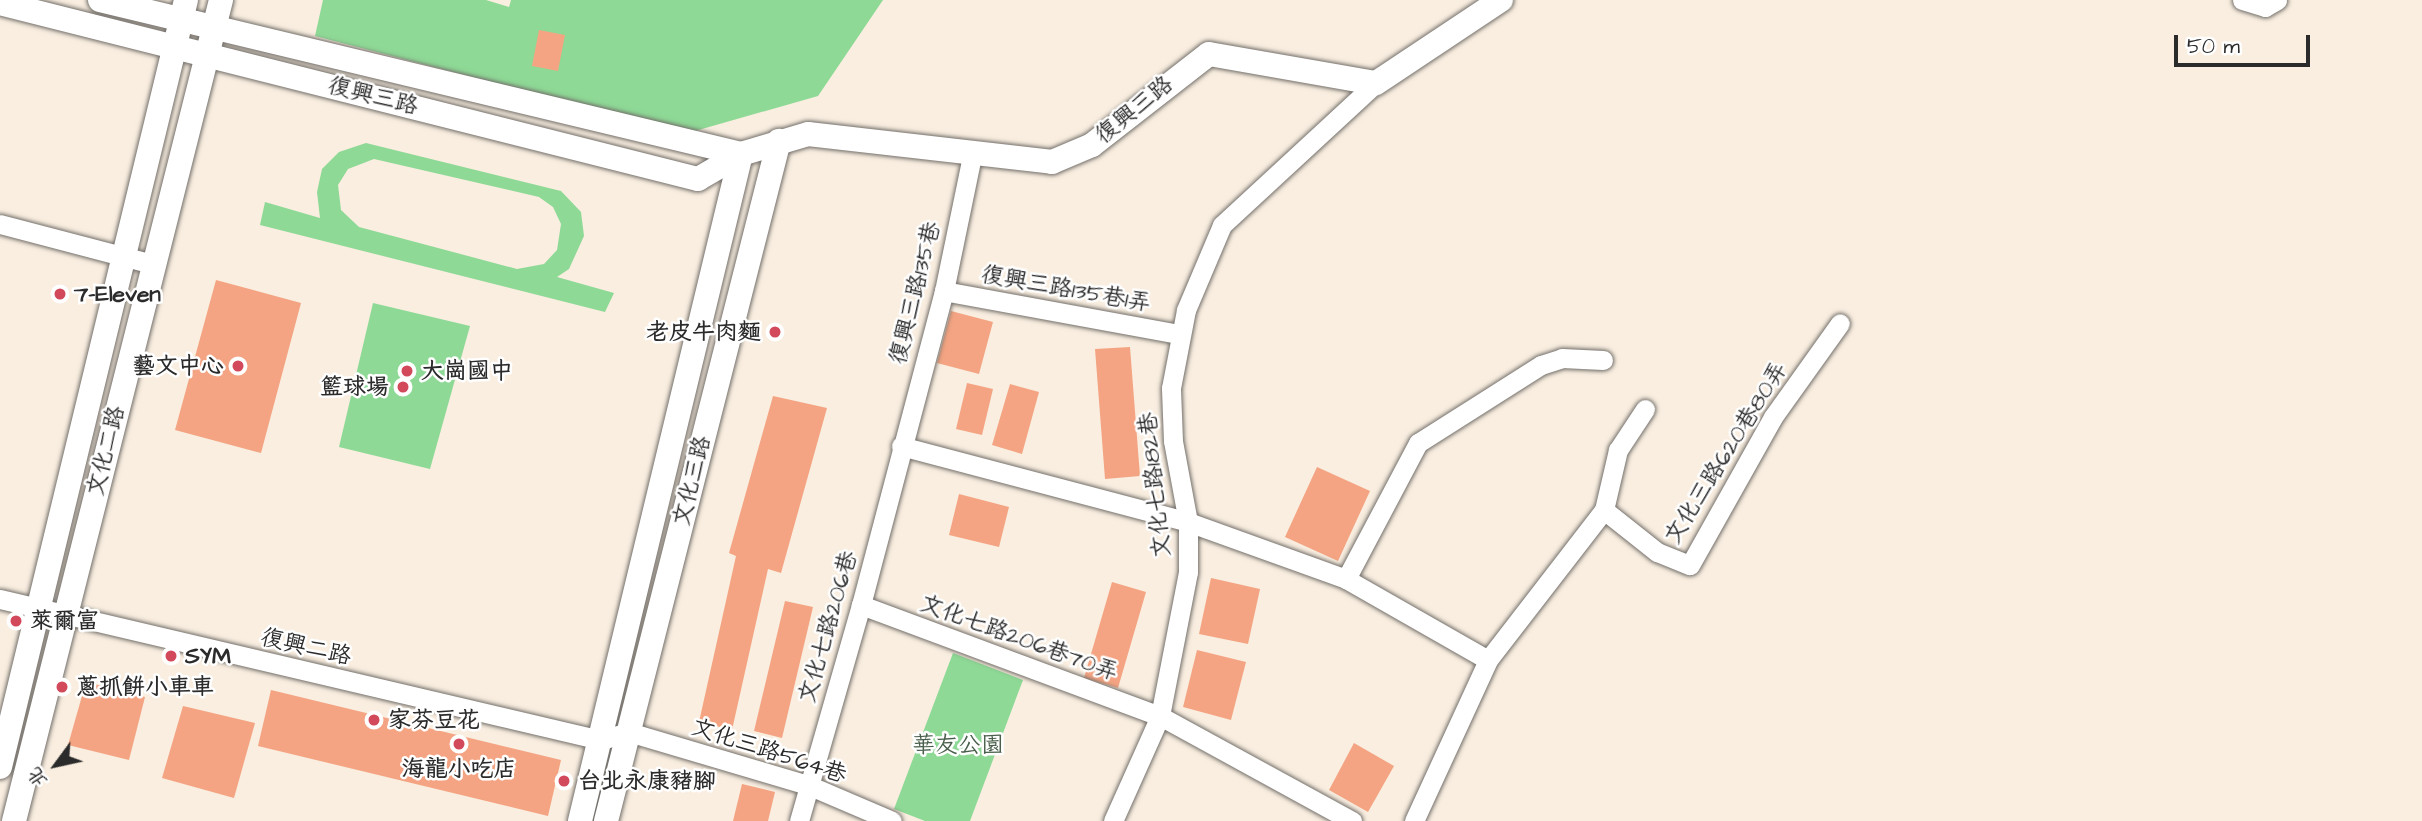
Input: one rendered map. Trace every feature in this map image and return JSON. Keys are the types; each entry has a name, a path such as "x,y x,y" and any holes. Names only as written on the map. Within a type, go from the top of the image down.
{"street":[{"name":"復興三路","path":"100,0 184,10 214,27 741,153"},
{"name":"文化二路","path":"14,821 221,0"},
{"path":"1376,83 1500,0"},
{"path":"2242,0 2264,7 2277,0"},
{"name":"復興三路","path":"0,3 698,179 741,153 808,134 1052,162 1092,145 1209,54 1376,83"},
{"name":"文化二路","path":"0,767 184,10"},
{"name":"文化七路182巷","path":"1113,821 1160,716 1188,572 1188,522 1173,441 1171,388 1178,334 1222,225 1376,83"},
{"name":"文化三路","path":"606,821 779,141"},
{"name":"復興三路135巷","path":"901,446 944,291 972,151"},
{"name":"文化三路","path":"580,821 741,153"},
{"path":"0,224 153,264"},
{"name":"復興三路135巷1弄","path":"944,291 1178,334"},
{"name":"文化三路620巷80弄","path":"1604,510 1657,552 1690,565 1773,417 1840,324"},
{"path":"1346,579 1418,443 1541,365 1562,358 1603,360"},
{"path":"1414,821 1488,660 1604,510 1618,450 1645,409"},
{"path":"901,446 1188,522 1346,579 1488,660"},
{"name":"文化七路206巷","path":"799,821 862,605 901,446"},
{"name":"復興二路","path":"0,599 601,740"},
{"name":"文化七路206巷70弄","path":"862,605 1160,716 1352,821"},
{"path":"601,740 629,732"},
{"name":"文化三路564巷","path":"629,732 808,785 892,821"}],"green space":[{"path":"323,0 486,0 509,7 511,0 883,0 818,96 688,133 315,36"},
{"path":"366,143 561,191 581,212 584,236 569,269 557,277 614,293 605,312 260,225 265,202 320,218 317,192 322,169 339,152","holes":["374,159 539,197 553,207 561,224 557,250 544,264 517,269 359,227 341,210 338,185 348,169"]},
{"name":"籃球場","path":"373,303 470,326 430,469 339,447"},
{"name":"華友公園","path":"953,653 1023,680 970,821 925,821 894,809"}],"building":[{"path":"539,30 565,35 558,71 532,66"},
{"name":"藝文中心","path":"216,280 301,303 261,453 175,430"},
{"path":"951,311 993,322 979,374 937,363"},
{"path":"1130,347 1140,476 1105,479 1095,349"},
{"path":"967,383 993,389 982,435 956,429"},
{"path":"1010,384 1039,392 1022,454 992,445"},
{"path":"773,396 827,408 781,573 768,569 732,730 699,722 736,556 729,553"},
{"path":"1317,467 1370,491 1338,561 1285,537"},
{"path":"959,494 1009,507 999,547 949,535"},
{"path":"1211,578 1260,589 1248,644 1199,634"},
{"path":"1112,582 1146,592 1118,688 1084,678"},
{"path":"785,601 813,607 782,738 754,731"},
{"path":"1197,650 1246,662 1231,720 1183,707"},
{"path":"86,682 145,697 129,760 68,745"},
{"path":"271,690 561,760 548,816 258,746"},
{"path":"183,706 255,723 234,798 162,778"},
{"path":"1354,743 1394,766 1368,812 1329,790"},
{"path":"742,784 775,792 768,821 733,821"}],"place":[{"name":"7-Eleven","path":"60,294"},
{"name":"老皮牛肉麵","path":"775,332"},
{"name":"藝文中心","path":"238,366"},
{"name":"大崗國中","path":"407,371"},
{"name":"籃球場","path":"403,387"},
{"name":"萊爾富","path":"16,621"},
{"name":"SYM","path":"171,656"},
{"name":"蔥抓餅小車車","path":"62,687"},
{"name":"家芬豆花","path":"374,720"},
{"name":"海龍小吃店","path":"459,744"},
{"name":"台北永康豬腳","path":"564,781"}]}
